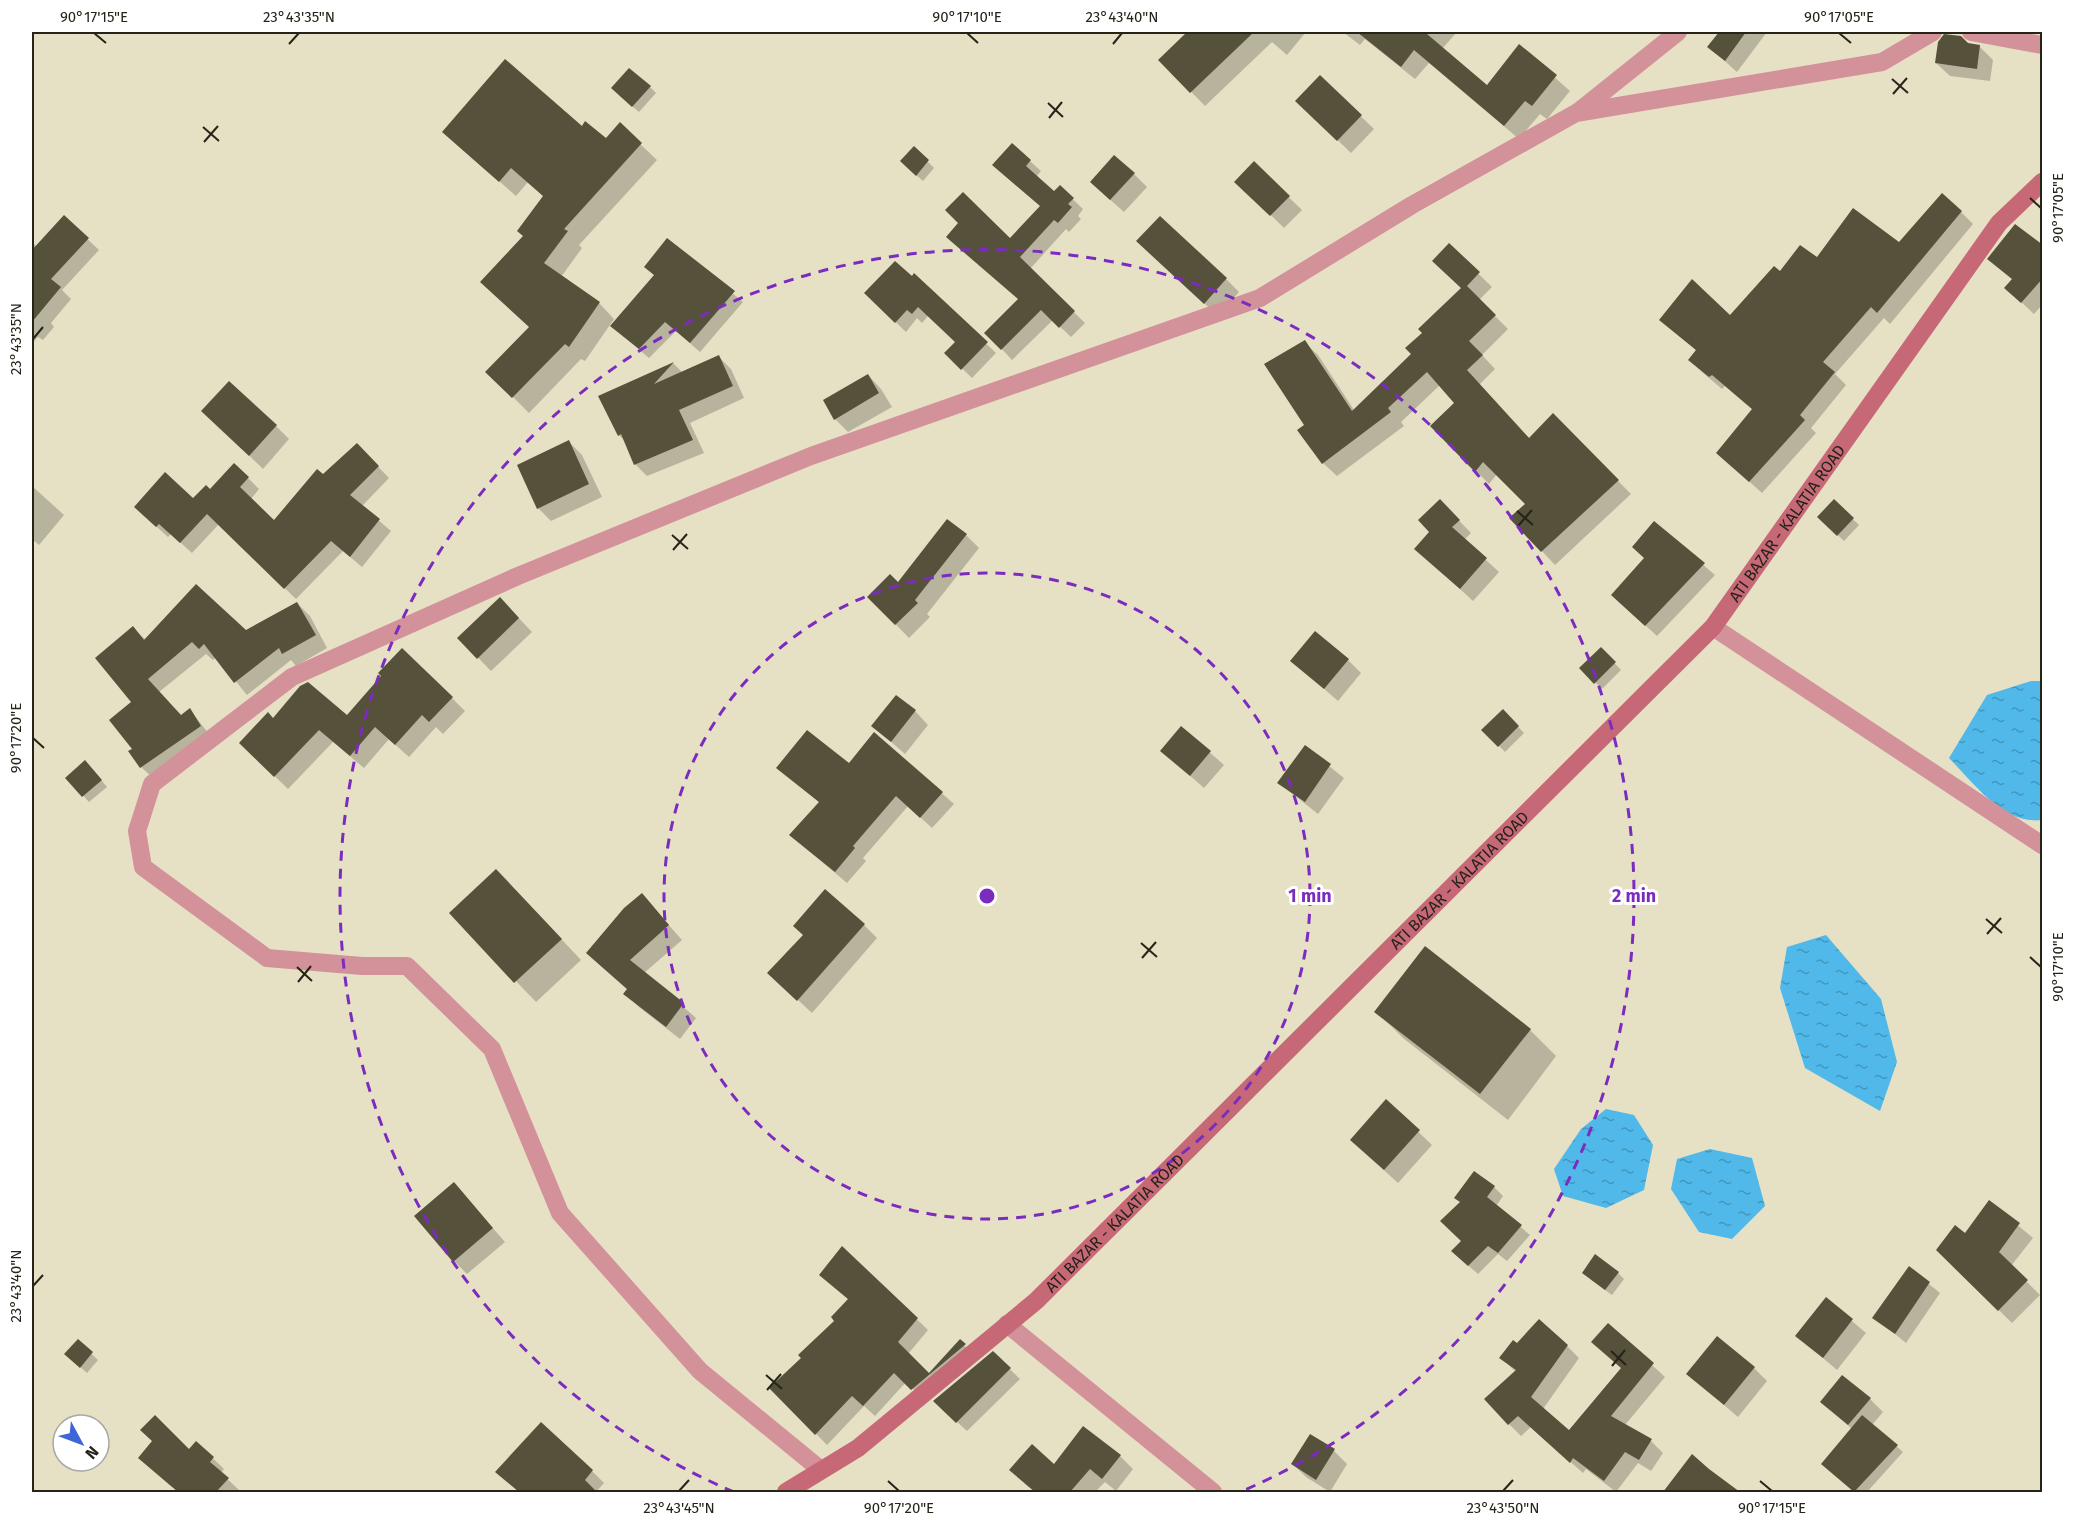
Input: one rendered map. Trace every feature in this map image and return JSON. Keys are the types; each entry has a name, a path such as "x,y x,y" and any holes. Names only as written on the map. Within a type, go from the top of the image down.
{"main road":[{"name":"ATI BAZAR - KALATIA ROAD","path":"786,1492 858,1448 1044,1292 1713,627 1999,223 2043,182"}],"street":[{"path":"820,1470 700,1371 560,1213 492,1049 407,966 362,966 267,958 143,867 137,831 152,784 291,677 518,576 811,456 1260,298 1412,204 1576,113 1678,32"},
{"path":"1576,113 1882,62 1933,32"},
{"path":"1971,32 2043,45"},
{"path":"1713,627 2043,845"},
{"path":"1007,1324 1213,1492"}],"water":[{"path":"2031,681 2042,681 2042,820 2028,820 2002,809 1990,800 1949,758 1987,695"},
{"path":"1826,935 1881,999 1897,1062 1880,1111 1805,1068 1780,988 1787,947"},
{"path":"1606,1109 1634,1115 1653,1145 1644,1190 1606,1208 1563,1196 1554,1169 1581,1129"},
{"path":"1710,1149 1752,1158 1765,1206 1732,1239 1699,1232 1671,1189 1677,1159"}],"building":[{"path":"1187,32 1254,32 1190,93 1158,60"},
{"path":"1357,32 1429,32 1427,34 1487,85 1519,44 1557,75 1532,106 1525,101 1504,126 1414,50 1401,67"},
{"path":"1719,32 1746,32 1725,61 1707,47"},
{"path":"1944,34 1961,36 1968,43 1980,45 1977,69 1935,63 1938,42"},
{"path":"505,59 582,126 585,121 606,138 620,122 642,143 564,229 568,231 544,263 600,302 569,347 565,344 512,398 485,372 529,327 480,282 523,236 517,231 543,196 511,168 499,182 442,132"},
{"path":"629,68 651,86 632,107 611,88"},
{"path":"1320,75 1362,115 1337,141 1295,101"},
{"path":"1012,143 1031,160 1026,166 1054,191 1060,185 1074,198 1068,204 1072,207 1058,223 1054,220 1020,257 1075,311 1059,328 1041,310 1001,350 984,333 1018,299 946,237 958,223 945,210 963,192 1010,238 1040,206 992,165"},
{"path":"914,146 929,160 916,176 900,161"},
{"path":"1114,155 1135,173 1110,200 1090,182"},
{"path":"1254,161 1290,196 1270,216 1234,182"},
{"path":"1942,193 1962,211 1877,313 1871,307 1823,362 1835,372 1800,415 1805,420 1749,482 1716,453 1752,409 1712,375 1709,377 1688,360 1696,350 1659,320 1692,279 1730,315 1774,266 1780,271 1800,245 1817,257 1853,208 1899,242"},
{"path":"64,215 89,238 51,279 61,287 32,322 32,250"},
{"path":"1160,216 1227,278 1204,304 1136,241"},
{"path":"2015,224 2043,245 2043,278 2021,303 2004,288 2012,279 1987,259"},
{"path":"667,238 735,291 690,343 665,322 639,349 610,326 654,275 644,267"},
{"path":"1449,243 1480,272 1467,286 1496,315 1469,341 1483,355 1467,370 1529,438 1553,413 1619,480 1541,552 1509,518 1525,504 1483,462 1475,472 1430,426 1454,403 1427,372 1388,408 1391,412 1322,464 1297,430 1304,425 1264,364 1305,340 1352,411 1411,354 1405,348 1422,333 1418,329 1461,288 1432,261"},
{"path":"895,261 912,276 914,273 988,342 961,370 944,353 955,342 918,307 912,314 907,310 895,323 864,293"},
{"path":"719,355 733,386 679,410 693,440 634,465 621,434 618,436 598,396 674,362 654,384"},
{"path":"868,374 879,393 834,420 823,400"},
{"path":"229,381 277,425 249,456 201,411"},
{"path":"569,440 589,484 537,509 517,465"},
{"path":"357,443 379,466 350,495 380,519 350,557 331,541 284,589 207,514 180,543 159,524 156,527 134,507 165,472 193,498 206,485 210,489 234,463 249,477 240,487 274,520 317,469 323,474"},
{"path":"1440,499 1460,520 1452,527 1487,558 1460,589 1414,549 1429,532 1418,520"},
{"path":"1834,499 1854,518 1837,536 1817,517"},
{"path":"947,519 967,534 915,600 918,603 895,625 867,597 890,574 898,582"},
{"path":"1654,521 1705,563 1645,626 1611,595 1644,558 1632,547"},
{"path":"196,584 246,630 297,602 316,635 282,654 279,648 234,683 204,644 199,649 192,642 148,679 181,715 190,708 201,726 140,768 128,751 132,749 109,720 131,702 95,658 133,626 144,640"},
{"path":"500,597 519,618 477,659 457,638"},
{"path":"1315,631 1349,659 1324,689 1290,661"},
{"path":"1601,647 1616,662 1594,684 1579,668"},
{"path":"402,648 453,697 429,722 422,715 395,745 375,727 350,756 319,730 274,777 239,743 268,712 273,718 300,686 308,682 347,715 381,676 378,673"},
{"path":"896,695 916,710 891,742 871,726"},
{"path":"1503,709 1519,726 1498,747 1481,730"},
{"path":"1181,726 1211,751 1190,776 1160,751"},
{"path":"807,730 849,763 874,732 943,792 920,818 896,796 853,846 855,848 835,872 789,835 819,802 776,768"},
{"path":"1305,745 1331,764 1305,802 1277,783"},
{"path":"85,760 102,780 82,797 65,778"},
{"path":"496,869 562,939 514,983 449,913"},
{"path":"825,889 865,924 797,1001 767,973 803,935 793,926"},
{"path":"642,893 669,925 630,960 684,1003 666,1027 623,994 627,989 586,953 624,908"},
{"path":"1425,946 1531,1029 1480,1094 1374,1012"},
{"path":"1386,1099 1420,1130 1384,1170 1350,1140"},
{"path":"1474,1171 1495,1186 1487,1197 1522,1225 1498,1253 1488,1246 1468,1266 1451,1251 1461,1241 1440,1221 1460,1202 1454,1198"},
{"path":"454,1182 493,1228 453,1262 414,1216"},
{"path":"1989,1200 2020,1223 1999,1252 2028,1280 1998,1311 1936,1250 1955,1225 1965,1233"},
{"path":"842,1246 918,1318 898,1342 929,1373 960,1339 966,1344 911,1390 894,1373 863,1406 852,1396 815,1435 769,1388 801,1358 798,1355 834,1321 831,1317 848,1299 819,1275"},
{"path":"1595,1254 1619,1272 1605,1290 1582,1273"},
{"path":"1909,1266 1930,1282 1895,1334 1872,1318"},
{"path":"1826,1297 1853,1319 1823,1358 1795,1336"},
{"path":"1539,1319 1568,1345 1531,1397 1569,1430 1621,1368 1591,1342 1608,1323 1654,1363 1611,1416 1652,1439 1639,1460 1625,1452 1604,1481 1573,1458 1570,1463 1518,1416 1508,1425 1484,1399 1516,1370 1499,1358 1513,1340 1517,1343"},
{"path":"1717,1336 1755,1367 1724,1405 1686,1374"},
{"path":"78,1339 93,1352 80,1368 64,1354"},
{"path":"993,1351 1011,1368 956,1423 933,1401"},
{"path":"1842,1375 1871,1398 1848,1425 1820,1402"},
{"path":"155,1415 189,1449 196,1441 214,1457 210,1462 229,1478 216,1492 178,1492 138,1458 152,1441 140,1430"},
{"path":"1862,1415 1898,1445 1854,1492 1821,1464"},
{"path":"541,1422 593,1470 585,1480 597,1492 519,1492 495,1472"},
{"path":"1083,1426 1121,1455 1102,1479 1090,1469 1070,1492 1035,1492 1009,1470 1032,1444 1054,1464"},
{"path":"1310,1434 1335,1449 1316,1480 1291,1464"},
{"path":"1692,1454 1709,1469 1740,1492 1663,1492"}]}
